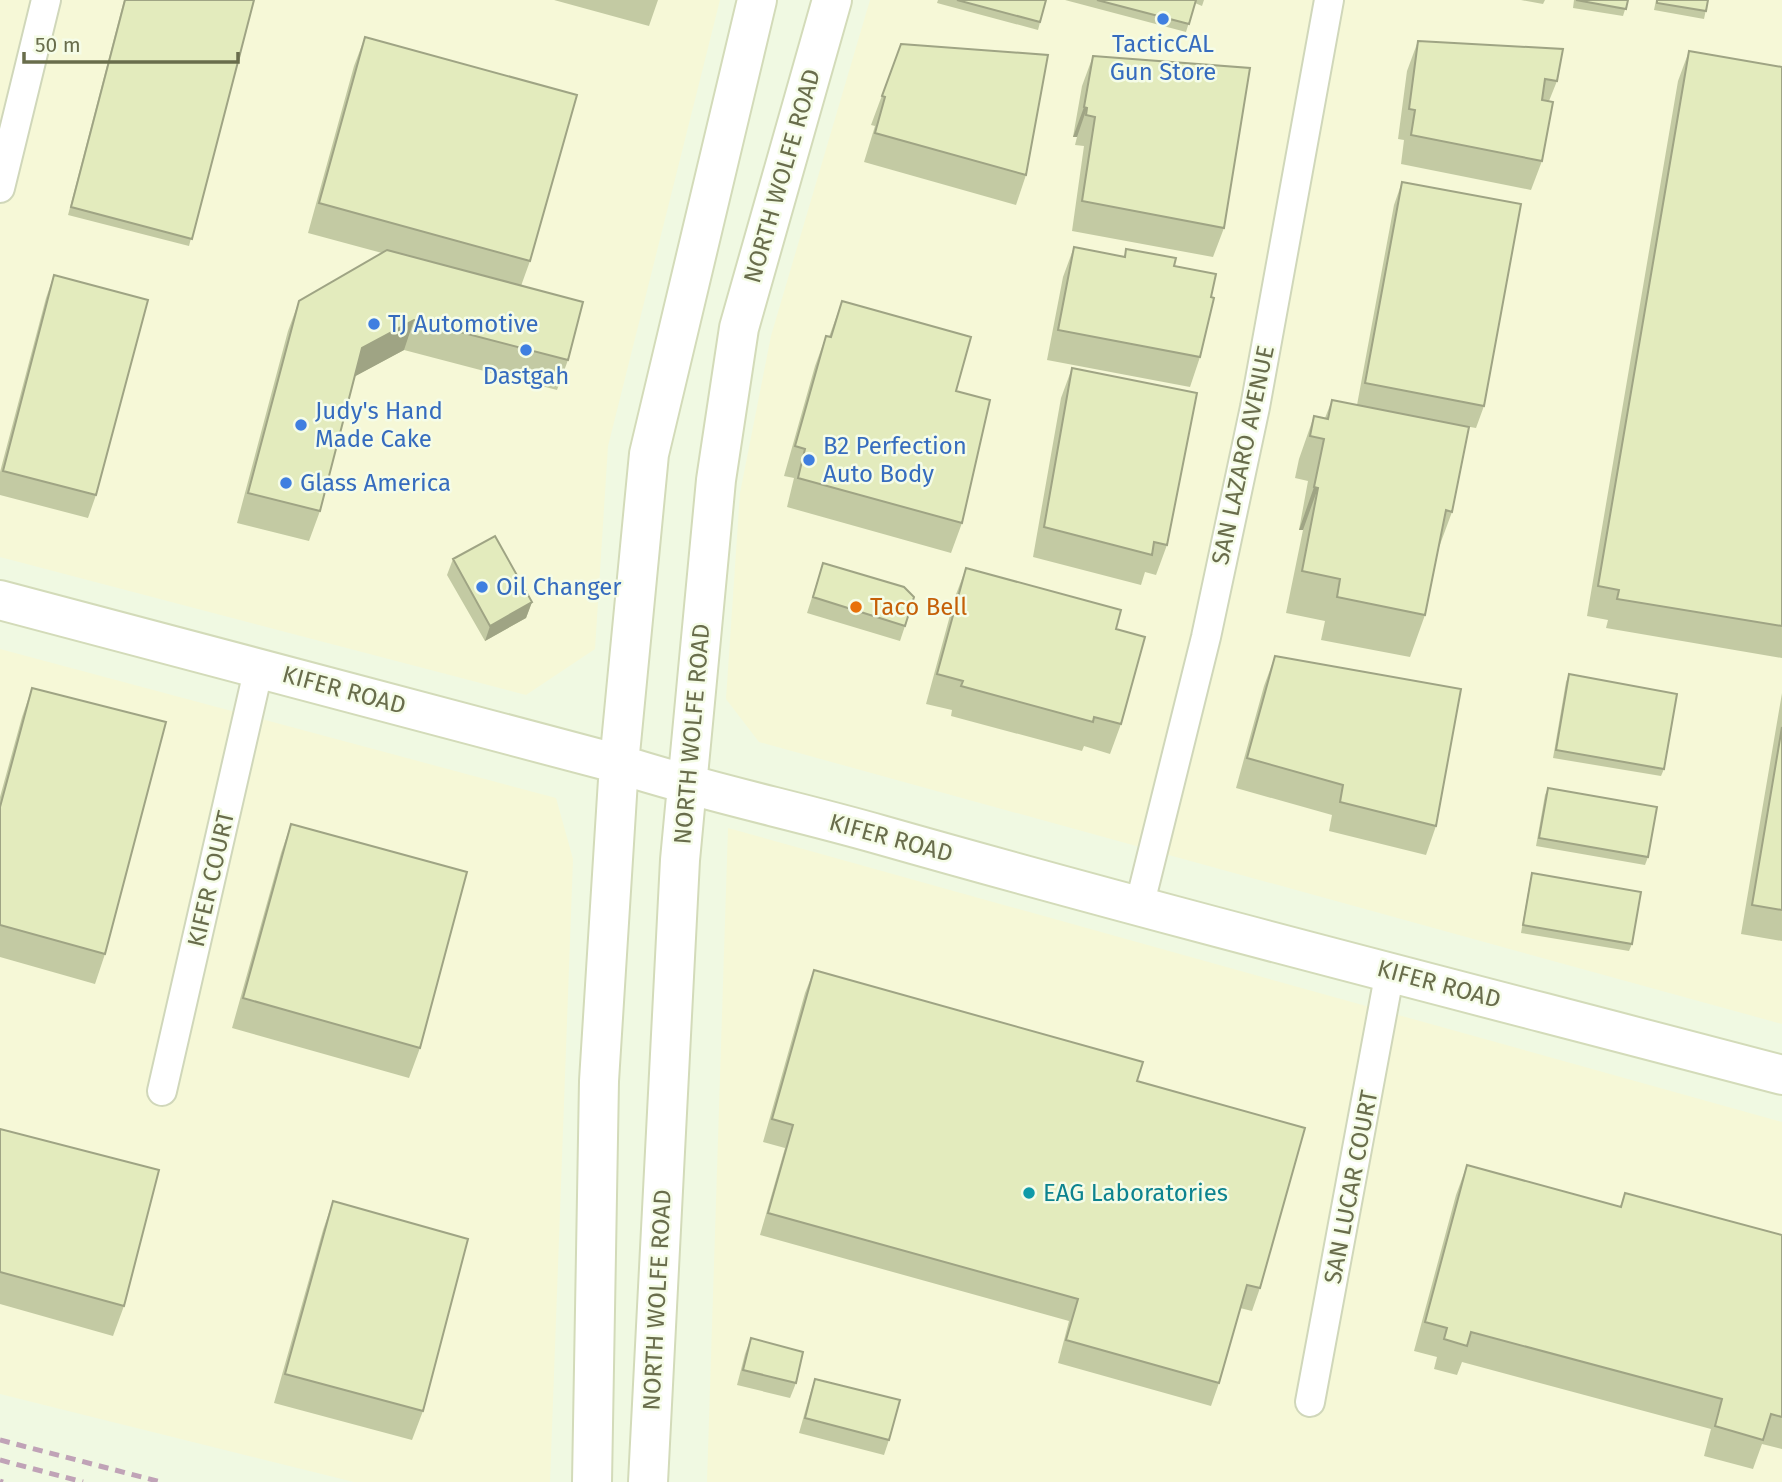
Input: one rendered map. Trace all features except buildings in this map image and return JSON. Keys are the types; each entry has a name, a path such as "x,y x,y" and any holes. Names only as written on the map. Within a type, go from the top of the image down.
{"main road":[{"path":"592,1482 599,1081 619,764 649,454 757,0"},
{"name":"NORTH WOLFE ROAD","path":"648,1482 667,1085 686,786 716,480 738,328 832,0"},
{"name":"KIFER ROAD","path":"0,600 619,764 686,786 869,831 1139,907 1782,1074"}],"street":[{"path":"0,188 47,0"},
{"name":"SAN LAZARO AVENUE","path":"1139,907 1206,637 1255,407 1329,0"},
{"name":"KIFER COURT","path":"162,1091 259,667"},
{"name":"SAN LUCAR COURT","path":"1310,1402 1390,971"}],"shaded area":[{"path":"0,0 720,0 608,446 595,649 526,695 0,557"},
{"path":"870,0 1782,0 1782,1024 759,742 726,699 740,493 771,336"},
{"path":"0,649 556,798 573,859 550,1482 354,1482 0,1394"},
{"path":"728,828 1782,1122 1782,1482 707,1482"}],"railway":[{"path":"0,1440 161,1482"},
{"path":"0,1460 83,1482"}],"place":[{"name":"TacticCAL Gun Store","path":"1163,19"},
{"name":"TJ Automotive","path":"374,324"},
{"name":"Dastgah","path":"526,350"},
{"name":"Judy's Hand Made Cake","path":"301,425"},
{"name":"B2 Perfection Auto Body","path":"809,460"},
{"name":"Glass America","path":"286,483"},
{"name":"Oil Changer","path":"482,587"},
{"name":"Taco Bell","path":"856,607"},
{"name":"EAG Laboratories","path":"1029,1193"}]}
